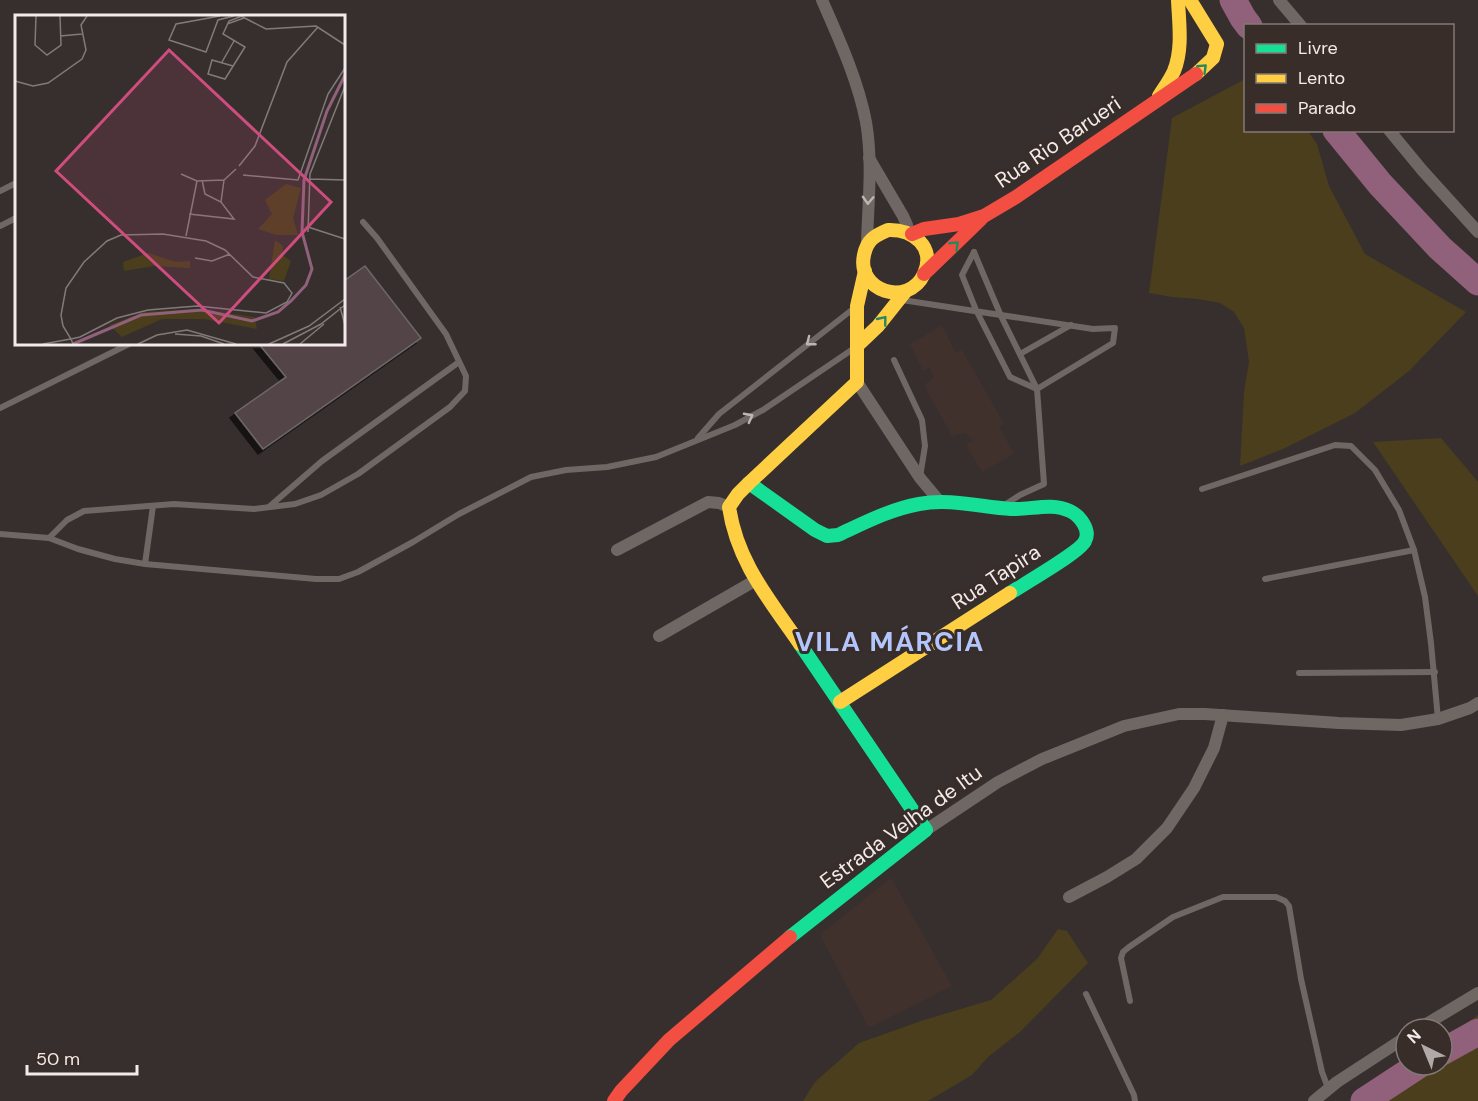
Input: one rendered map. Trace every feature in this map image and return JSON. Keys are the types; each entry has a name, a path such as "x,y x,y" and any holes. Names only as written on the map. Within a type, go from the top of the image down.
{"street":[{"path":"822,0 853,76 866,122 869,157 867,243 863,261 865,271 869,280 876,287 902,296"},
{"path":"1155,101 1173,73 1178,60 1180,48 1178,0"},
{"name":"Rua Rio Barueri","path":"910,233 959,224 984,216 1016,197 1198,73 1213,58 1216,44 1190,0"},
{"path":"1279,0 1299,24"},
{"path":"1391,132 1478,232"},
{"path":"869,157 903,216 910,233"},
{"name":"Rua Rio Barueri","path":"924,274 984,216"},
{"path":"858,345 878,326 902,296 920,282 927,265 924,247 910,233 888,230 878,234 867,243"},
{"path":"865,271 856,306 857,382 920,478 940,502"},
{"path":"857,382 738,494 729,507 732,529 739,551 756,580 926,830"},
{"path":"749,483 827,536 844,533 902,507 940,502 1000,508"},
{"path":"617,550 708,502 719,502 729,507"},
{"name":"Rua Tapira","path":"840,702 1074,552 1084,544 1088,537 1079,517 1070,511 1048,506 1000,508"},
{"path":"659,636 756,580"},
{"name":"Estrada Velha de Itu","path":"614,1101 669,1040 807,923 926,830 998,782 1042,759 1124,726 1179,714 1401,725 1438,719 1478,704"},
{"path":"1069,897 1136,859 1167,828 1194,788 1214,748 1223,715"},
{"path":"1439,1017 1478,993"},
{"path":"1314,1101 1328,1089 1394,1045"}],"lane":[{"path":"0,191 15,184"},
{"path":"0,226 15,218"},
{"path":"49,538 67,520 84,511 174,504 254,509 295,504 321,495 358,474 450,407 465,390 466,376 446,334 363,222"},
{"path":"1000,508 1020,495 1044,484 1037,389 1000,314 974,252 962,275 976,310 1010,377 1037,389"},
{"path":"902,296 1093,329 1116,327 1113,343 1037,389"},
{"path":"695,441 719,414 856,306"},
{"path":"1020,354 1071,325"},
{"path":"0,408 127,345"},
{"path":"0,534 49,538 115,559 146,564 339,579 358,572 459,514 531,477 566,470 607,467 656,457 735,425 763,410 858,345"},
{"path":"894,360 921,420 925,446 920,478"},
{"path":"270,507 322,461 459,362"},
{"path":"1202,489 1335,445 1351,446 1375,470 1399,510 1414,550 1425,597 1435,672 1438,719"},
{"path":"146,564 153,506"},
{"path":"1265,579 1414,550"},
{"path":"1299,673 1435,672"},
{"path":"1131,1001 1121,958 1123,952 1173,917 1223,897 1276,897 1285,901 1290,906 1301,979 1328,1089"},
{"path":"1086,994 1135,1101"}],"shaded area":[{"path":"1244,80 1244,132 1309,132 1317,144 1329,186 1365,254 1466,312 1409,371 1355,413 1285,448 1240,466 1244,392 1249,362 1244,328 1234,312 1220,303 1149,293 1172,118"},
{"path":"942,325 955,352 962,350 1004,424 999,426 1014,454 982,472 966,445 973,440 965,433 952,436 924,385 934,377 929,368 923,371 910,344"},
{"path":"1441,438 1478,482 1478,596 1373,442"},
{"path":"891,878 952,986 869,1028 820,935"},
{"path":"1058,929 1067,931 1088,963 1020,1032 988,1057 972,1075 928,1101 803,1101 815,1082 859,1043 991,1000 1037,959"},
{"path":"1478,1015 1478,1101 1356,1101 1394,1074 1394,1077 1454,1077 1454,1032"}],"building":[{"path":"365,266 421,338 263,449 235,413 286,377 260,345 345,345 345,280"}],"waterway":[{"path":"1233,0 1248,24"},
{"path":"1338,132 1380,184 1440,248 1478,282"},
{"path":"1454,1045 1478,1032"},
{"path":"1364,1101 1401,1077"}],"traffic: fast":[{"path":"749,483 827,536 838,535 898,509 930,502 953,502 1011,509 1056,507 1063,508 1077,516 1087,532 1081,546 1010,593"},
{"path":"790,937 926,830 800,644"}],"traffic: slow":[{"path":"1159,96 1174,71 1179,54 1178,0"},
{"path":"1190,0 1217,44 1213,58 1196,74"},
{"path":"888,230 897,230 914,236 924,248 927,256 924,274 907,290 885,291 875,286 868,278 864,268 864,255 869,242 888,230"},
{"path":"800,644 747,563 733,527 729,507 749,483 857,382 857,306 865,271"},
{"path":"858,345 878,326 905,292"},
{"path":"840,702 1010,593"}],"traffic: jam":[{"path":"912,234 924,229 959,224 984,216 1016,197 1196,74"},
{"path":"924,274 981,219"},
{"path":"614,1101 669,1040 790,937"}],"district":[{"name":"VILA MÁRCIA","path":"890,642"}]}
